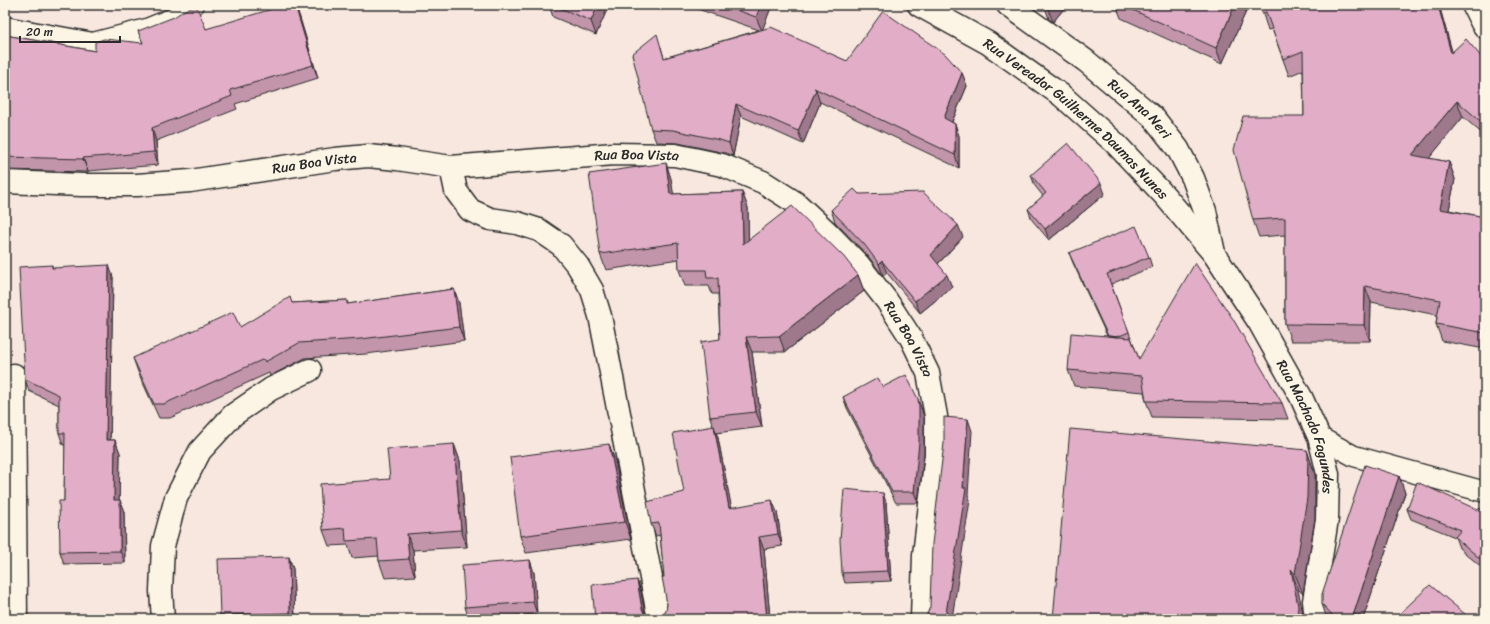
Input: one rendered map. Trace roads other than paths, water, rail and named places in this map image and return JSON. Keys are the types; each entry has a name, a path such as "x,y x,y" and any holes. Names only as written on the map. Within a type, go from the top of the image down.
{"street":[{"path":"5,28 93,44 147,30 174,19 192,5"},
{"name":"Rua Vereador Guilherme Daumas Nunes","path":"919,5 988,43 1061,94 1115,143 1165,196 1214,254"},
{"name":"Rua Ana Neri","path":"1008,5 1086,60 1153,117 1178,148 1193,178 1206,211 1214,254"},
{"path":"1473,5 1485,27"},
{"name":"Rua Boa Vista","path":"5,182 82,186 137,185 190,181 334,158 368,156 451,167 614,154 675,155 722,165 763,182 796,203 859,265 887,301 911,338 928,373 936,416 936,454 924,555 922,619"},
{"path":"451,167 456,191 470,210 490,219 517,223 539,230 561,245 578,266 592,290 600,316 659,619"},
{"name":"Rua Machado Fagundes","path":"1214,254 1260,322 1301,397 1319,437 1328,474 1328,512 1314,600 1316,619"},
{"path":"163,619 161,591 163,546 176,498 200,452 233,416 271,389 310,370"},
{"path":"14,375 16,619"}],"lane":[{"path":"1319,437 1354,456 1485,492"}]}
